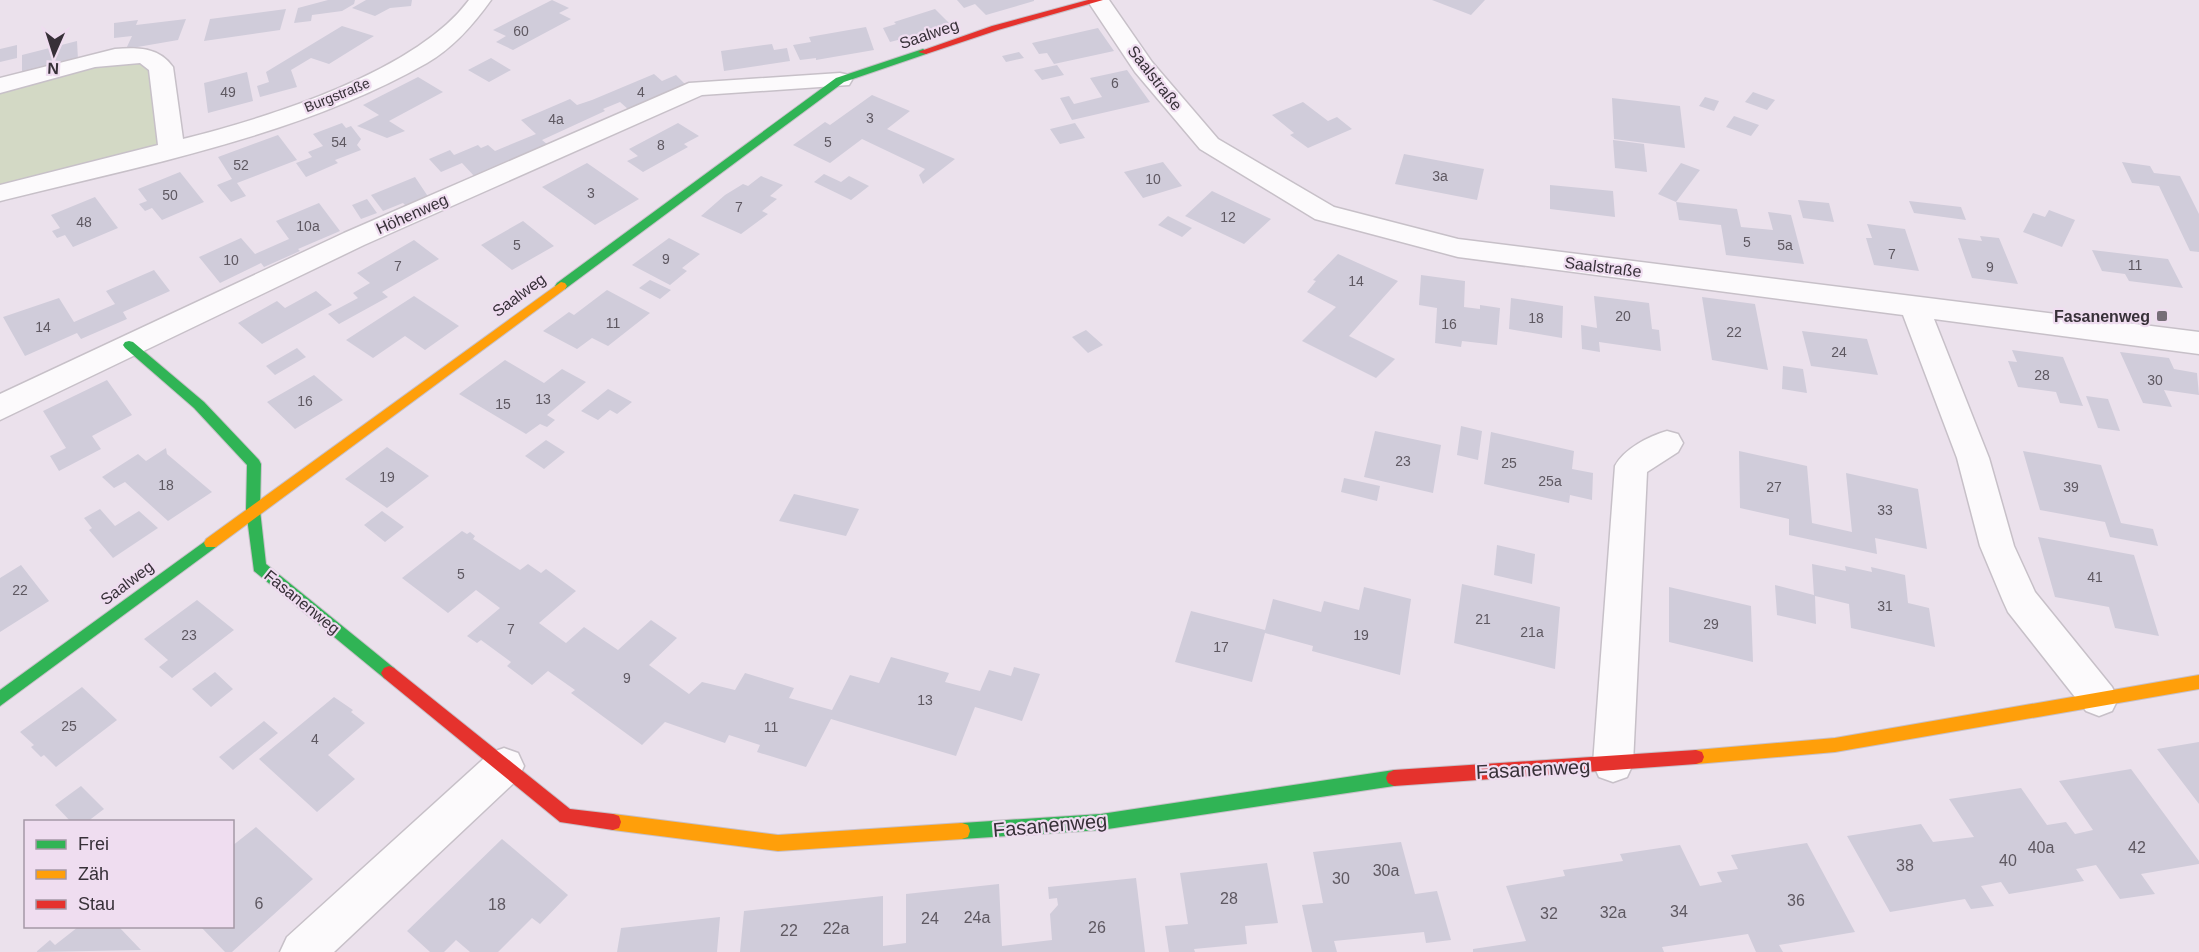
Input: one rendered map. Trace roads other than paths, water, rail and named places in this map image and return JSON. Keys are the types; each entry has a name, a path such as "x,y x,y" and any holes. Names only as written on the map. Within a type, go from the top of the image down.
{"street":[{"name":"Burgstraße","path":"0,193 233,134 349,92 420,57 465,21 480,0"},
{"name":"Saalweg","path":"0,699 840,80 995,28 1098,0"},
{"name":"Saalstraße","path":"1098,0 1143,67 1209,144 1325,213 1458,248 2199,343"},
{"path":"0,86 122,55 147,57 161,67 171,149"},
{"name":"Höhenweg","path":"0,408 354,240 698,88 840,80"},
{"path":"1915,308 1973,458 1997,546 2022,601 2099,699"},
{"name":"Fasanenweg","path":"129,345 199,405 254,464 254,510 259,567 566,816 778,843 1101,822 1398,777 1613,764 1835,745 2199,681"},
{"name":"Fasanenweg","path":"1613,764 1631,466 1666,443"},
{"path":"302,952 504,766"}],"place":[{"name":"Fasanenweg","path":"2162,316"}]}
